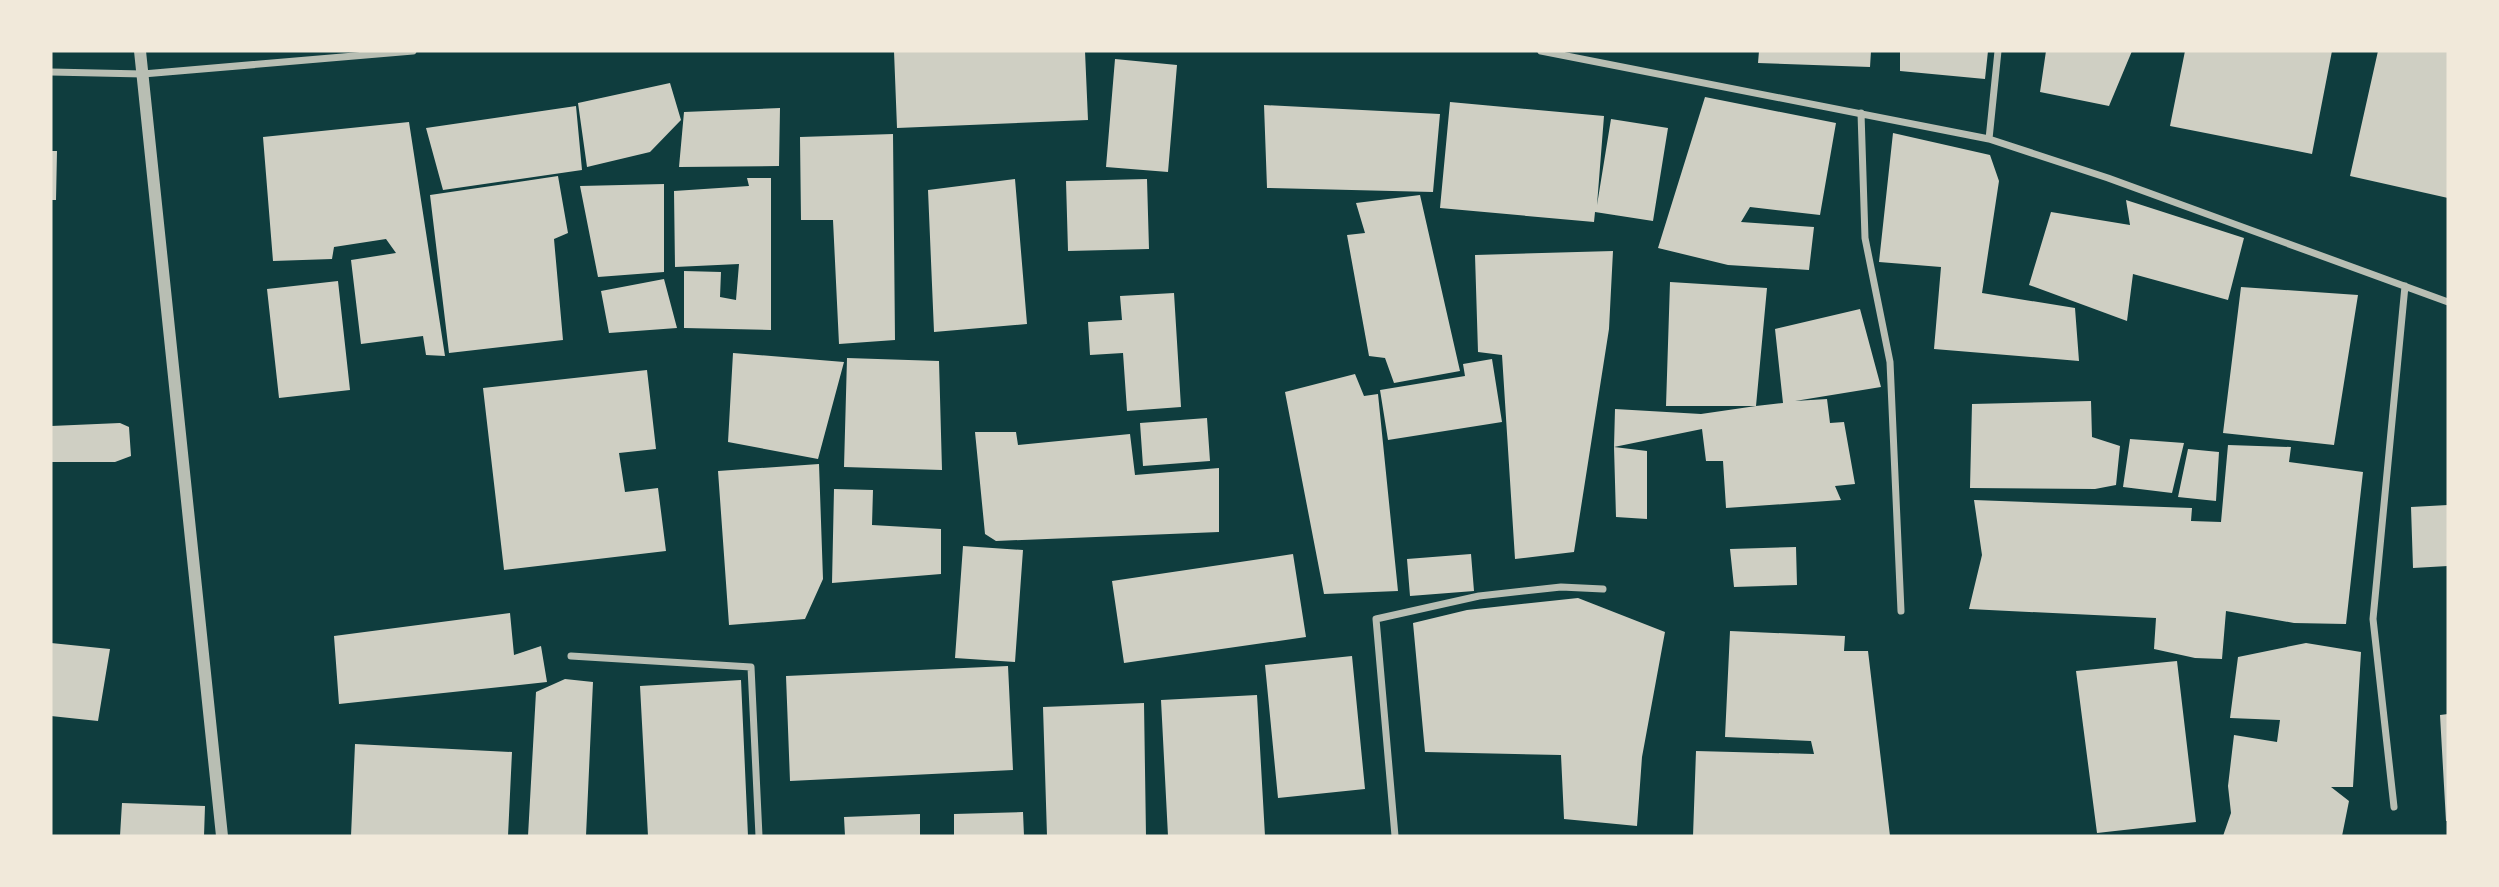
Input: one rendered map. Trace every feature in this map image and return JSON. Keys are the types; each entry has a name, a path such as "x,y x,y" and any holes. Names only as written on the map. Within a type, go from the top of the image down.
{"street":[{"path":"140,51 222,836"},
{"path":"51,72 144,74 413,51"},
{"path":"1541,51 1989,139 2108,178 2448,302"},
{"path":"1989,139 1998,51"},
{"path":"1861,113 1865,238 1890,362 1901,611"},
{"path":"2394,807 2373,619 2405,286"},
{"path":"1395,836 1376,619 1479,596 1561,587 1603,589"},
{"path":"571,656 751,667 759,836"}],"building":[{"path":"894,51 1085,51 1088,120 897,128"},
{"path":"1759,51 1871,51 1870,67 1758,63"},
{"path":"1900,51 1988,51 1985,79 1900,71"},
{"path":"2046,51 2132,51 2109,106 2040,92"},
{"path":"2185,51 2332,51 2312,154 2170,126"},
{"path":"2378,51 2448,51 2448,198 2350,176"},
{"path":"1115,59 1177,65 1168,172 1106,167"},
{"path":"670,83 681,120 650,152 587,167 578,103"},
{"path":"1705,97 1836,123 1820,215 1750,207 1741,222 1814,227 1809,270 1728,265 1658,248"},
{"path":"1450,102 1604,116 1597,205 1611,119 1668,128 1653,221 1595,212 1594,222 1440,208"},
{"path":"1264,105 1440,114 1433,192 1267,188"},
{"path":"576,106 582,170 443,190 426,128"},
{"path":"780,108 779,166 679,167 684,112"},
{"path":"409,122 445,356 426,355 423,336 361,344 351,260 396,253 386,239 334,247 332,259 273,261 263,137"},
{"path":"1893,133 1990,155 1999,181 1982,293 2075,308 2079,361 1934,349 1941,267 1879,262"},
{"path":"893,134 895,340 839,344 833,220 801,220 800,137"},
{"path":"51,151 57,151 56,200 51,200"},
{"path":"558,176 568,233 554,239 563,340 449,353 430,195"},
{"path":"747,178 771,178 771,330 684,328 684,271 721,272 720,297 736,300 739,264 675,267 674,191 749,186"},
{"path":"1015,179 1027,324 934,332 928,190"},
{"path":"1147,179 1149,249 1068,251 1066,181"},
{"path":"664,184 664,272 598,277 580,186"},
{"path":"1420,195 1460,371 1394,383 1385,358 1369,356 1347,235 1365,233 1356,203"},
{"path":"2126,200 2244,238 2228,300 2133,274 2127,321 2029,285 2051,212 2130,225"},
{"path":"1613,251 1609,329 1574,552 1515,559 1502,355 1478,352 1475,255"},
{"path":"664,279 677,328 609,333 601,291"},
{"path":"338,281 350,390 279,398 267,289"},
{"path":"1670,282 1767,288 1756,406 1666,406"},
{"path":"2241,287 2358,295 2334,445 2223,433"},
{"path":"1174,293 1181,407 1127,411 1123,353 1090,355 1088,322 1122,320 1120,296"},
{"path":"1860,309 1881,387 1795,401 1827,399 1830,423 1844,422 1855,484 1835,486 1841,500 1726,508 1723,461 1706,461 1702,429 1614,447 1615,409 1701,414 1783,403 1775,329"},
{"path":"733,353 844,362 818,459 728,442"},
{"path":"847,358 939,361 942,470 844,467"},
{"path":"1492,359 1502,422 1388,440 1380,390 1465,376 1463,364"},
{"path":"647,370 656,449 619,453 625,492 658,488 666,551 504,570 483,388"},
{"path":"1355,374 1364,396 1378,394 1398,591 1324,594 1285,392"},
{"path":"2091,401 2092,437 2120,446 2116,485 2095,489 1970,488 1972,404"},
{"path":"1207,418 1210,461 1143,466 1140,423"},
{"path":"120,423 129,427 131,456 115,462 51,462 51,426"},
{"path":"975,432 1016,432 1018,445 1130,434 1135,475 1219,468 1219,532 996,541 985,534"},
{"path":"2130,439 2184,443 2172,493 2123,487"},
{"path":"2228,445 2291,447 2289,462 2363,472 2346,624 2294,623 2226,611 2222,659 2195,658 2154,649 2156,618 1969,609 1982,555 1974,500 2192,508 2191,521 2221,522"},
{"path":"1614,447 1647,451 1647,519 1616,517"},
{"path":"2188,449 2219,452 2216,501 2178,497"},
{"path":"819,464 823,579 805,619 729,625 718,471"},
{"path":"834,489 873,490 872,525 941,529 941,574 832,583"},
{"path":"2448,505 2448,566 2413,568 2411,507"},
{"path":"963,546 1023,550 1015,662 955,658"},
{"path":"1796,547 1797,585 1734,587 1730,549"},
{"path":"1293,554 1306,637 1124,663 1112,581"},
{"path":"1471,554 1474,591 1410,596 1407,559"},
{"path":"1578,598 1665,632 1642,757 1637,826 1564,819 1561,755 1425,752 1413,623 1467,610"},
{"path":"510,613 514,655 541,646 547,682 339,704 334,636"},
{"path":"1730,631 1845,636 1844,651 1868,651 1890,836 1693,836 1696,751 1814,754 1811,741 1725,737"},
{"path":"51,643 110,649 98,721 51,716"},
{"path":"2306,643 2361,652 2353,787 2331,787 2349,801 2342,836 2223,836 2231,813 2228,786 2234,735 2277,742 2280,720 2230,718 2238,657"},
{"path":"1352,656 1365,789 1278,798 1265,665"},
{"path":"2177,661 2196,822 2097,833 2076,671"},
{"path":"1008,666 1013,770 790,781 786,676"},
{"path":"565,679 593,682 586,836 528,836 536,692"},
{"path":"741,680 748,836 648,836 640,686"},
{"path":"1257,695 1265,836 1168,836 1161,700"},
{"path":"1144,703 1146,836 1047,836 1043,707"},
{"path":"2448,714 2448,821 2446,821 2440,715"},
{"path":"355,744 512,752 508,836 351,836"},
{"path":"122,803 205,806 204,836 120,836"},
{"path":"1023,812 1024,836 954,836 954,814"},
{"path":"920,814 920,836 845,836 844,817"}]}
